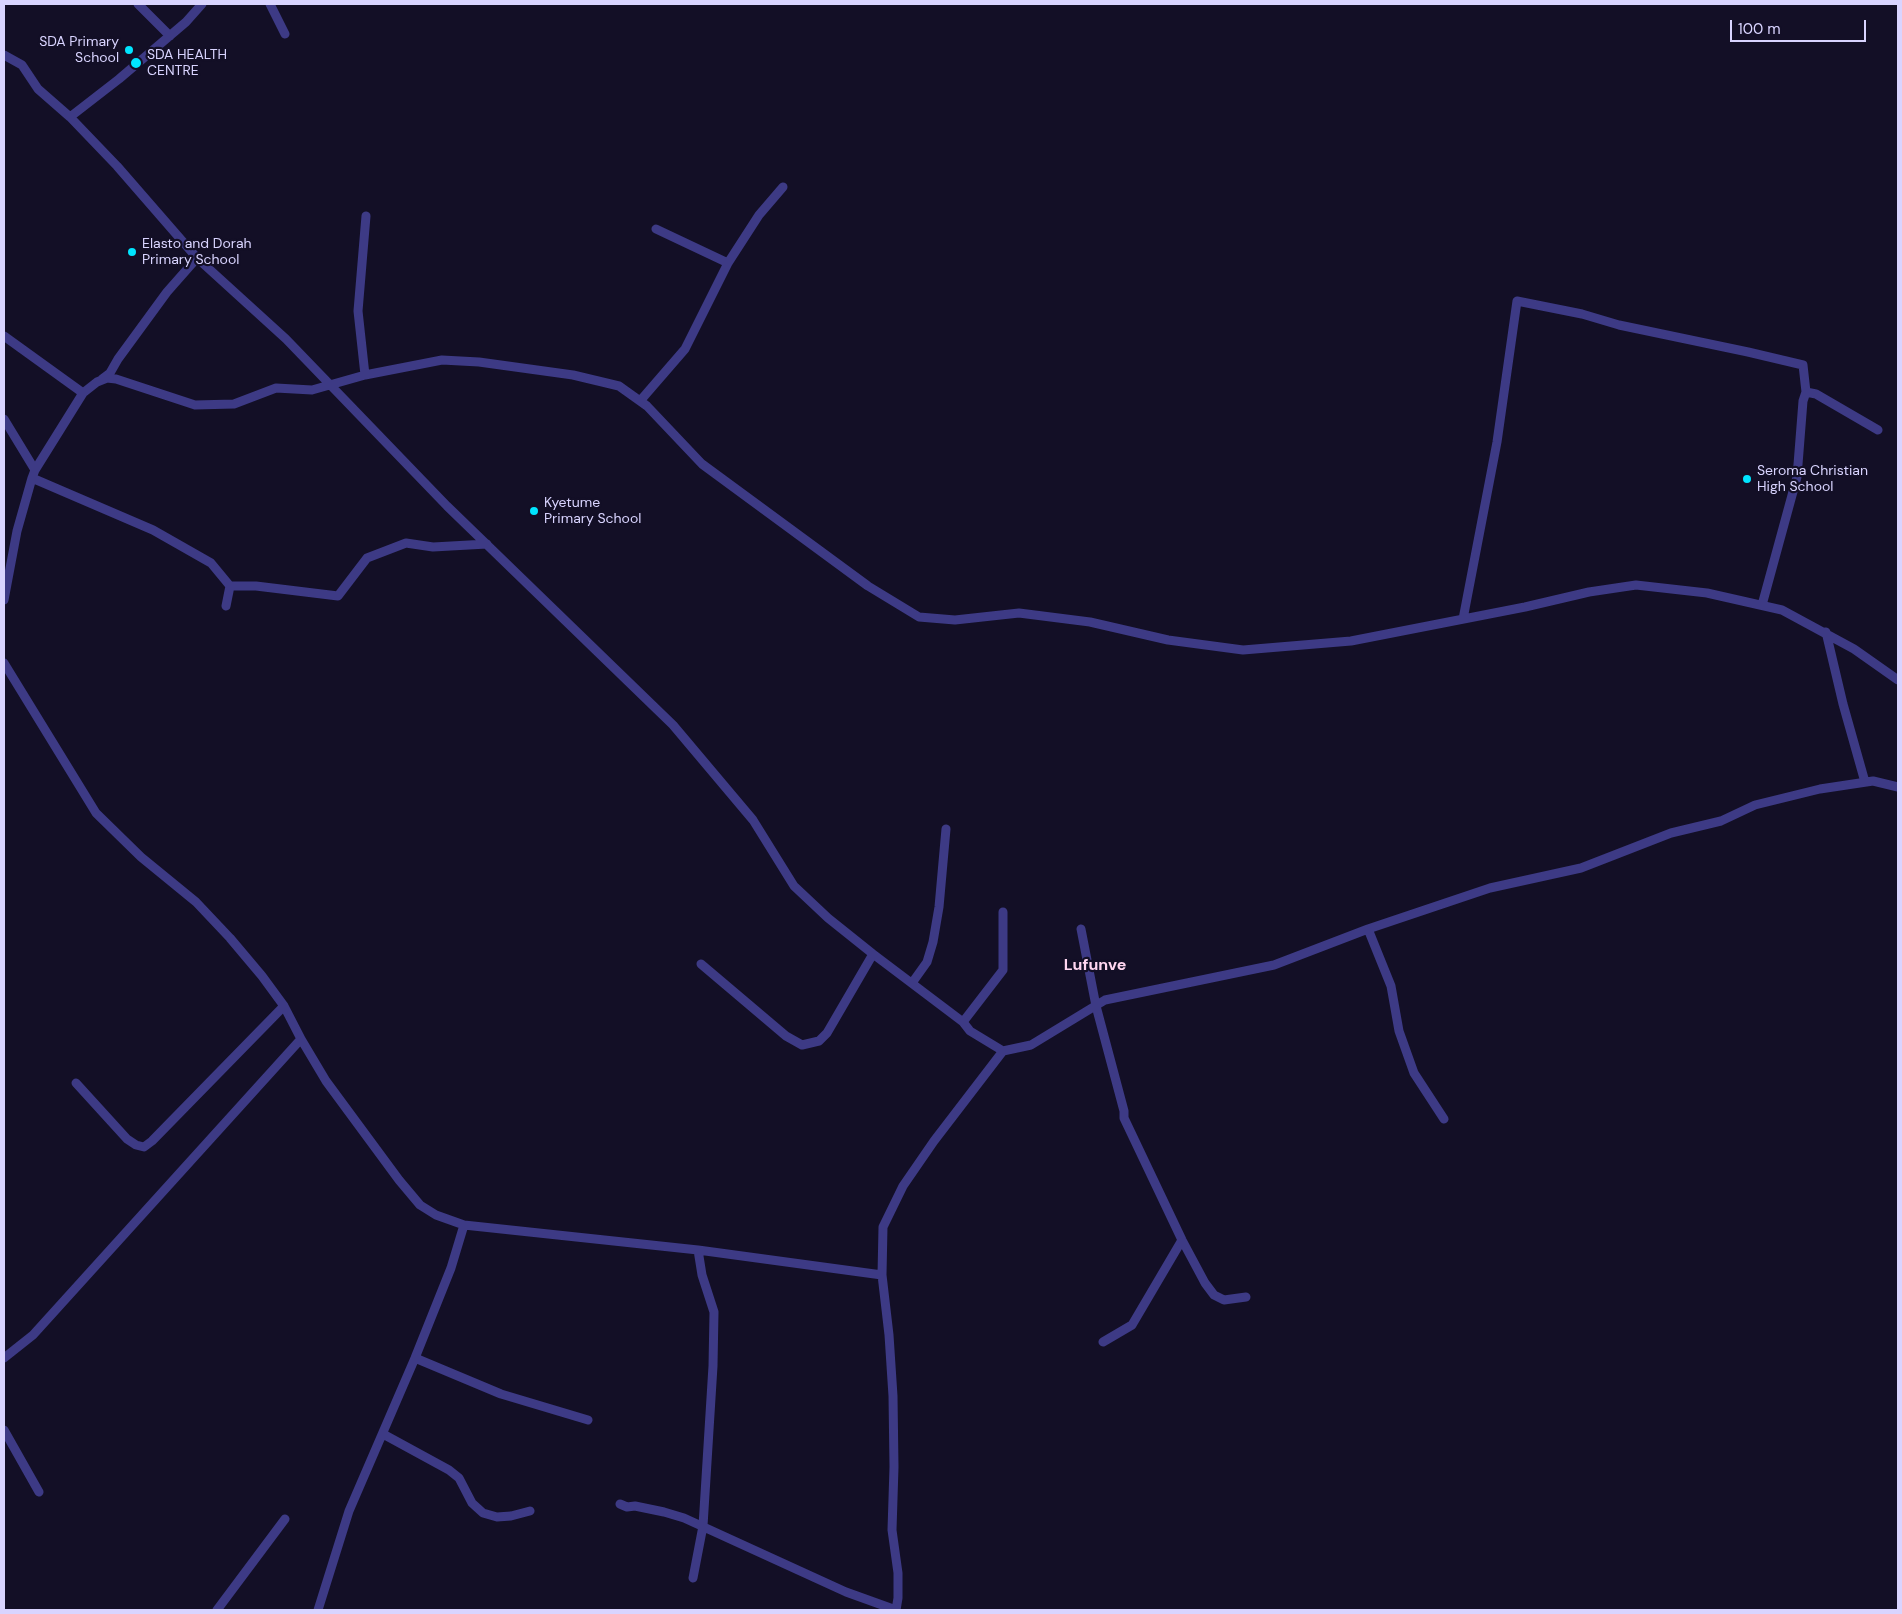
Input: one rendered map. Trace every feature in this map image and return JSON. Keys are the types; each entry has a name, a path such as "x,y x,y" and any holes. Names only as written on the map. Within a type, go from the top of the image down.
{"street":[{"path":"138,4 170,36"},
{"path":"70,117 170,36 202,4"},
{"path":"270,4 285,34"},
{"path":"4,55 22,65 38,88 70,117 117,166 196,258 286,339 440,499 673,725 753,820 794,886 828,918 963,1022 970,1031 1004,1051"},
{"path":"640,401 685,349 728,263 759,215 783,188"},
{"path":"365,375 358,311 366,216"},
{"path":"656,229 728,263"},
{"path":"4,600 17,531 34,474 83,393 110,373 118,359 162,300 196,258"},
{"path":"1463,619 1497,442 1517,301 1582,314 1618,325 1803,365 1806,392 1803,402 1797,477 1762,605"},
{"path":"4,336 83,393"},
{"path":"97,382 107,378 116,379 195,405 234,404 276,388 312,390 365,375 442,360 479,362 573,375 619,386 640,401 702,464 868,586 919,617 955,620 1019,613 1090,622 1168,640 1243,650 1351,640 1463,619 1589,592 1636,585 1707,593 1782,610 1826,632 1898,680"},
{"path":"1806,392 1816,394 1878,430"},
{"path":"4,419 34,474 153,530 211,563 230,586"},
{"path":"230,586 256,586 338,596 367,558 406,543 433,547 487,544"},
{"path":"226,606 230,586"},
{"path":"1826,632 1843,704 1865,782"},
{"path":"4,663 96,813 142,857 196,902 230,938 284,1006 326,1081 399,1180 420,1204 436,1216 464,1225 698,1250 882,1275"},
{"path":"620,1504 627,1507 635,1506 664,1512 703,1526 846,1592 896,1610 898,1573 892,1530 894,1466 893,1396 889,1335 882,1275 883,1227 903,1186 934,1142 1004,1051 1031,1045 1105,1000 1274,964 1368,929 1490,888 1581,868 1671,833 1721,821 1755,805 1820,789 1865,782 1873,781 1898,787"},
{"path":"912,983 927,962 933,942 939,908 946,829"},
{"path":"963,1022 1003,970 1003,912"},
{"path":"1081,928 1096,1006 1124,1111 1124,1118 1182,1240 1205,1283 1214,1295 1224,1300 1246,1297"},
{"path":"1368,929 1391,986 1399,1031 1414,1073 1444,1119"},
{"path":"701,964 786,1036 802,1045 819,1041 827,1033 874,954"},
{"path":"76,1083 127,1138 136,1145 144,1147 284,1006"},
{"path":"4,1358 33,1334 301,1039"},
{"path":"318,1610 349,1511 384,1434 415,1358 451,1268 464,1225"},
{"path":"1103,1342 1132,1325 1182,1240"},
{"path":"693,1578 703,1526 713,1366 714,1312 702,1275 698,1250"},
{"path":"415,1358 501,1394 588,1420"},
{"path":"4,1430 39,1492"},
{"path":"384,1434 449,1470 459,1478 472,1503 483,1513 497,1517 511,1516 530,1511"},
{"path":"217,1610 285,1519"}],"place":[{"name":"SDA Primary School","path":"129,50"},
{"name":"SDA HEALTH CENTRE","path":"136,63"},
{"name":"Elasto and Dorah Primary School","path":"132,252"},
{"name":"Seroma Christian High School","path":"1747,479"},
{"name":"Kyetume Primary School","path":"534,511"}],"district":[{"name":"Lufunve","path":"1095,966"}]}
